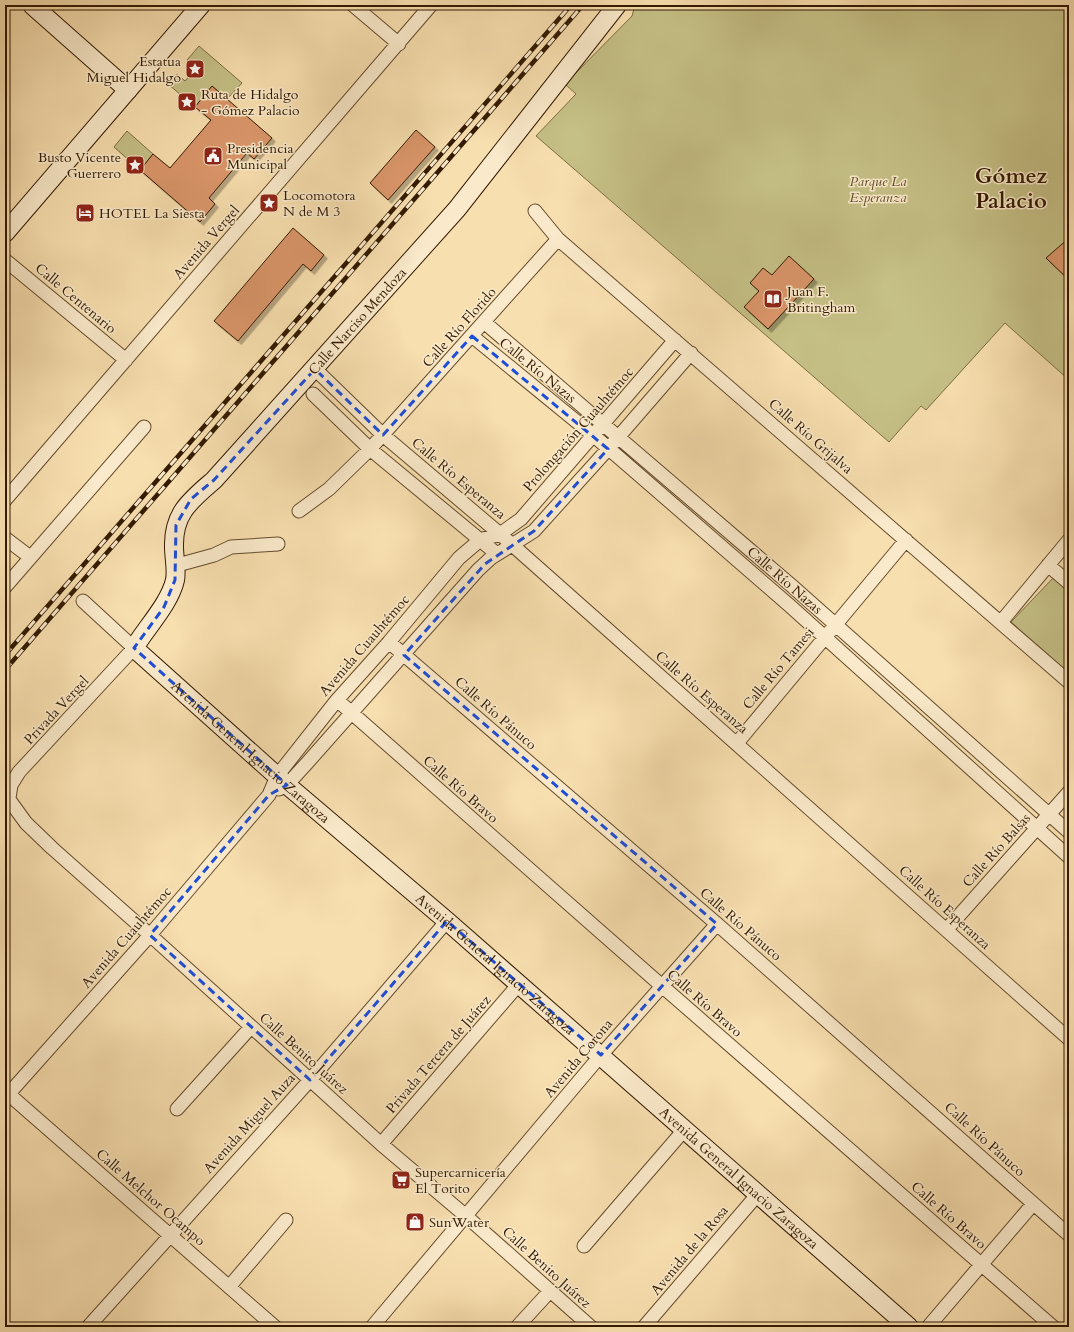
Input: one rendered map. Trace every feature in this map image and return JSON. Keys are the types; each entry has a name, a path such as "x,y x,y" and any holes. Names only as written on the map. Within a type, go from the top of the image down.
{"street":[{"path":"32,5 128,90"},
{"path":"5,233 202,5"},
{"path":"353,5 398,44"},
{"name":"Avenida Vergel","path":"5,500 431,5"},
{"name":"Calle Narciso Mendoza","path":"134,648 148,626 164,607 175,580 174,537 176,525 182,512 192,499 214,480 315,370 457,209 617,5"},
{"name":"Calle Río Grijalva","path":"535,212 558,239 1069,682"},
{"name":"Calle Río Florido","path":"299,511 329,489 370,449 558,239"},
{"name":"Calle Centenario","path":"5,260 126,360"},
{"name":"Calle Río Nazas","path":"484,322 620,436 836,624 1069,832"},
{"name":"Calle Río Nazas","path":"472,336 593,435 825,636 1036,829 1069,857"},
{"name":"Prolongación Cuauhtémoc","path":"500,534 521,519 675,340"},
{"path":"513,546 534,531 620,436 691,353"},
{"name":"Calle Río Esperanza","path":"315,370 383,435 500,534 1069,1039"},
{"path":"313,394 370,449 497,554"},
{"path":"5,587 144,427"},
{"name":"Avenida Cuauhtémoc","path":"282,780 337,700 389,642 459,558 480,540 500,534"},
{"path":"5,538 30,558"},
{"name":"Calle Río Tamesi","path":"737,743 906,540"},
{"path":"1001,622 1069,540"},
{"path":"174,566 214,555 231,547 278,544"},
{"name":"Avenida Cuauhtémoc","path":"6,1094 150,935 282,780 352,713 478,570 497,554 513,546"},
{"path":"1048,565 1069,583"},
{"name":"Avenida General Ignacio Zaragoza","path":"83,601 282,780 601,1055 909,1327"},
{"name":"Calle Río Pánuco","path":"389,642 717,924 1069,1235"},
{"name":"Privada Vergel","path":"7,796 11,785 20,772 134,648"},
{"name":"Calle Río Bravo","path":"337,700 1053,1327"},
{"name":"Calle Río Balsas","path":"946,929 1069,792"},
{"name":"Calle Benito Juárez","path":"7,796 26,822 52,848 381,1144 466,1216 591,1327"},
{"name":"Avenida Miguel Auza","path":"88,1327 310,1080 447,921"},
{"name":"Avenida Corona","path":"372,1327 601,1055 717,924"},
{"name":"Privada Tercera de Juárez","path":"381,1144 519,984"},
{"path":"177,1109 251,1027"},
{"name":"Calle Melchor Ocampo","path":"6,1094 275,1327"},
{"path":"584,1246 685,1129"},
{"name":"Avenida de la Rosa","path":"644,1327 758,1194"},
{"path":"928,1327 1033,1204"},
{"path":"229,1287 286,1220"},
{"path":"517,1327 550,1291"}],"highlighted area":[{"path":"472,336 608,449 534,531 485,564 404,655 717,924 601,1055 447,921 310,1080 150,935 269,795 287,785 134,648 164,607 175,580 176,525 191,499 214,480 315,369 383,435"}],"green space":[{"name":"Parque La Esperanza","path":"635,5 1069,5 1069,380 1005,323 926,410 921,406 889,442 536,136 576,94 565,84 632,16"},
{"path":"199,46 242,83 227,99 212,86 195,107 168,84 177,74 185,81 196,68 187,60"},
{"path":"127,131 153,154 140,170 114,147"},
{"path":"1055,576 1069,588 1069,673 1011,622"}],"building":[{"name":"Presidencia Municipal","path":"212,86 272,138 254,159 247,153 209,198 215,204 200,222 140,170 153,154 170,168 211,120 195,107"},
{"path":"416,130 435,147 388,200 370,183"},
{"path":"293,228 324,255 311,271 303,264 238,341 214,321"},
{"path":"1069,238 1069,280 1046,258"},
{"name":"Juan F. Britingham","path":"789,256 814,279 768,329 744,307 759,291 750,283 763,268 772,275"}],"railway":[{"path":"5,655 571,5"},
{"path":"5,670 583,5"}],"place":[{"name":"Estatua Miguel Hidalgo","path":"195,69"},
{"name":"Ruta de Hidalgo - Gómez Palacio","path":"187,102"},
{"name":"Presidencia Municipal","path":"213,156"},
{"name":"Busto Vicente Guerrero","path":"135,165"},
{"name":"Locomotora N de M 3","path":"269,203"},
{"name":"HOTEL La Siesta","path":"85,213"},
{"name":"Juan F. Britingham","path":"773,299"},
{"name":"Supercarnicería El Torito","path":"401,1180"},
{"name":"SunWater","path":"415,1222"}],"district":[{"name":"Gómez Palacio","path":"1011,188"}]}
